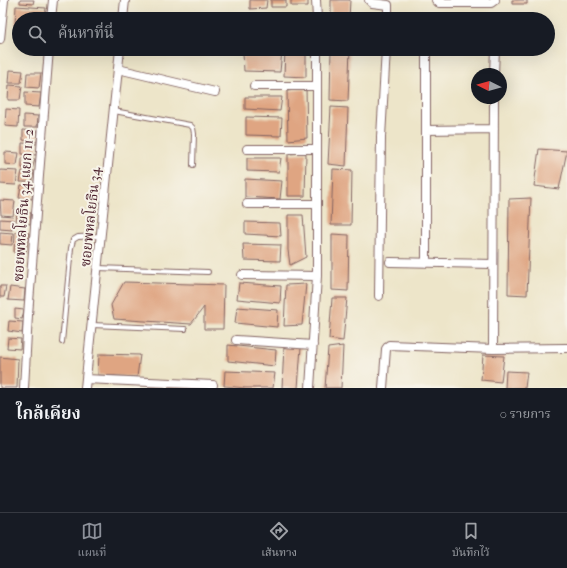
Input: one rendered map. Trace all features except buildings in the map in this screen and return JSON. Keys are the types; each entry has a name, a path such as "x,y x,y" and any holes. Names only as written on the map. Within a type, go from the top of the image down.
{"street":[{"path":"0,39 4,0"},
{"path":"51,12 52,0"},
{"path":"124,12 125,0"},
{"path":"316,0 317,12"},
{"path":"369,0 372,3 388,6 388,12"},
{"path":"436,0 439,3 490,3 495,0"},
{"name":"ซอยพหลโยธิน 34 แยก 11-2","path":"24,388 29,300 48,56"},
{"name":"ซอยพหลโยธิน 34","path":"85,388 119,56"},
{"path":"310,388 314,345 317,276 317,56"},
{"path":"379,296 381,137 386,56"},
{"path":"426,56 426,263"},
{"path":"494,68 495,56"},
{"path":"118,69 215,92"},
{"path":"254,86 317,86"},
{"path":"493,348 494,104"},
{"path":"426,130 494,129"},
{"path":"247,149 316,149"},
{"path":"247,204 316,204"},
{"path":"390,262 493,264"},
{"path":"242,275 317,276"},
{"path":"236,340 314,345"},
{"path":"383,388 386,348 389,345 493,348 567,348"},
{"path":"86,379 213,385"}],"lane":[{"path":"114,111 190,125 194,128 193,165"},
{"path":"62,342 73,240 78,237 101,236"},
{"path":"98,268 208,272"},
{"path":"92,325 185,329"}]}
